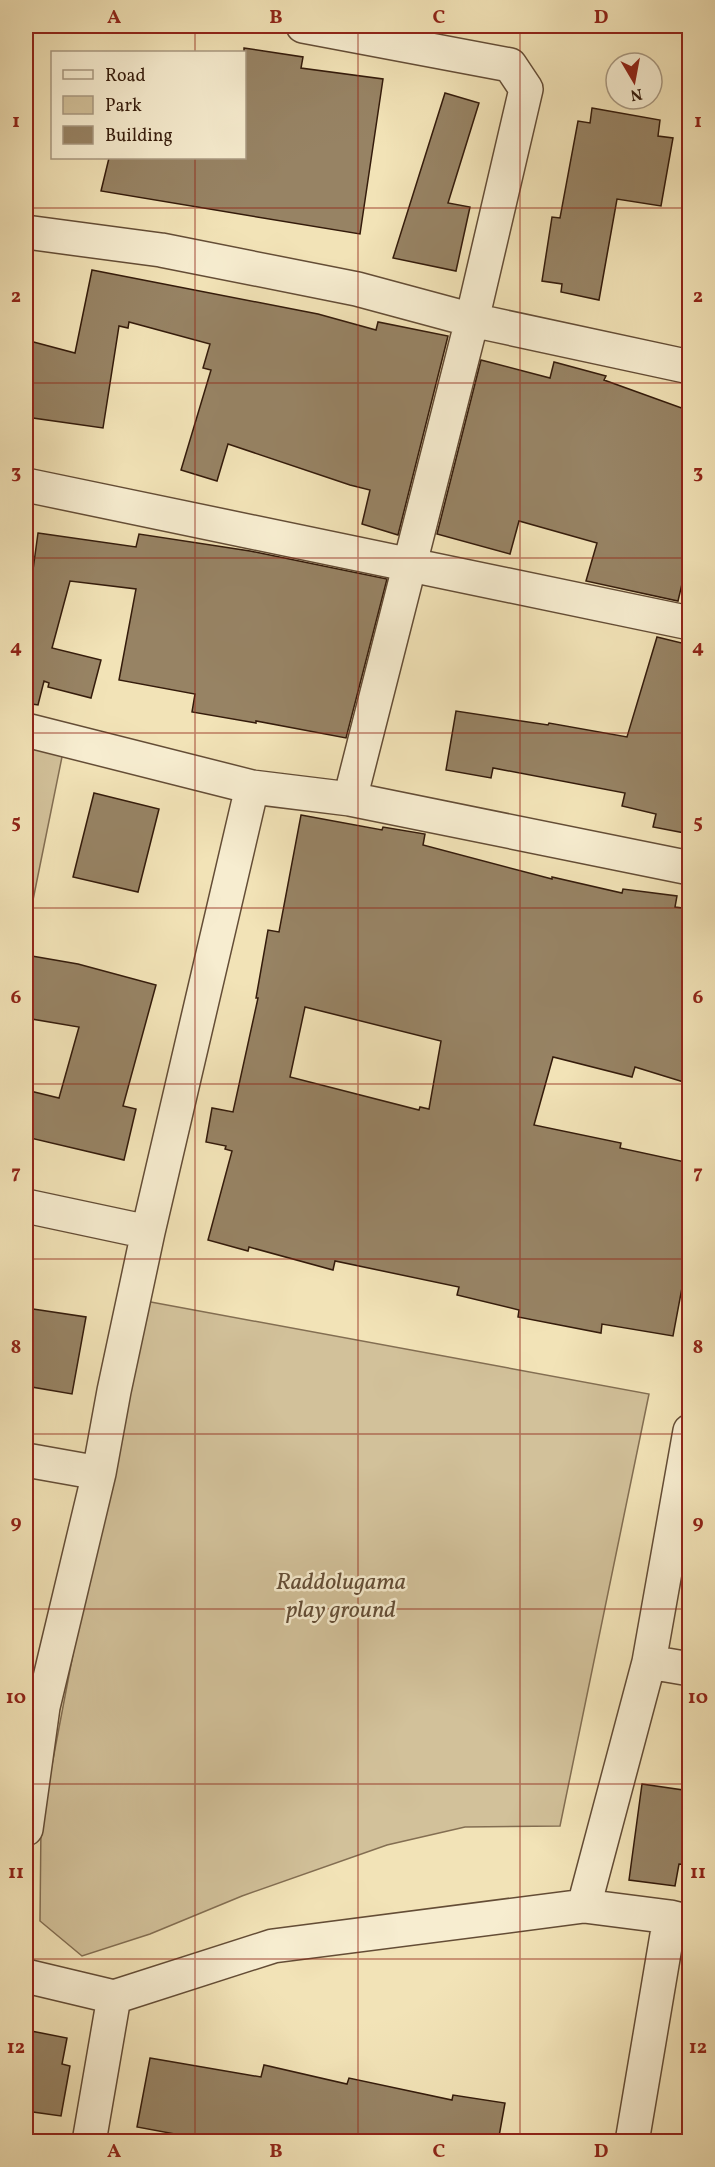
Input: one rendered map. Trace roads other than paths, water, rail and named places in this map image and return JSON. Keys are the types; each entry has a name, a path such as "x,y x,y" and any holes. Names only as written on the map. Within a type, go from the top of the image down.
{"street":[{"path":"303,26 510,65 526,89 472,320 351,799"},
{"path":"26,232 161,250 357,289 472,320 690,367"},
{"path":"26,485 690,623"},
{"path":"26,730 252,787 351,799 690,868"},
{"path":"26,1829 34,1706 99,1473 148,1232 252,787"},
{"path":"26,1206 148,1232"},
{"path":"584,1906 649,1662 690,1431"},
{"path":"26,1460 99,1473"},
{"path":"649,1662 690,1670"},
{"path":"26,1976 114,1996 273,1946 584,1906 680,1919 632,2142"},
{"path":"89,2142 114,1996"}],"park label":[{"name":"Raddolugama play ground","path":"341,1595"}]}
